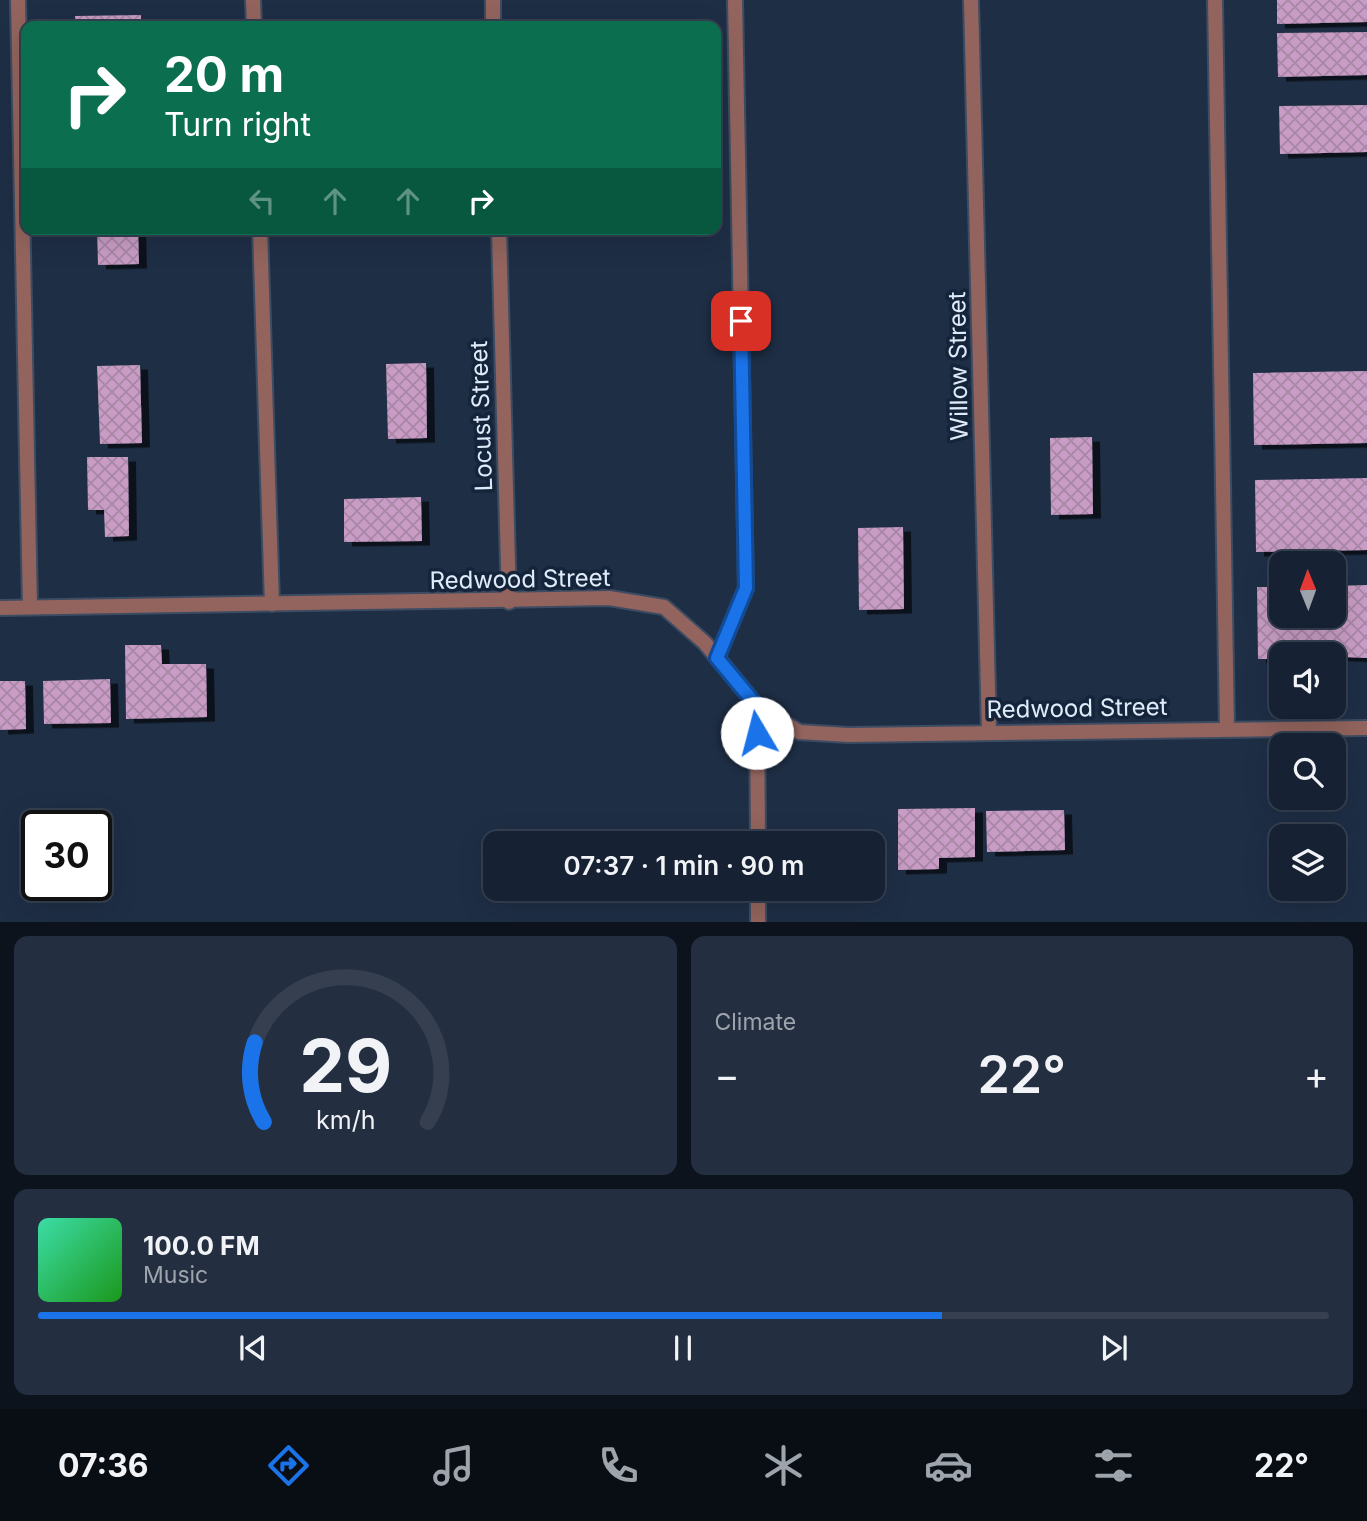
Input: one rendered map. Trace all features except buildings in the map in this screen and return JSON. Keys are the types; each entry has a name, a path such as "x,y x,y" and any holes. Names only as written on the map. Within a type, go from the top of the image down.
{"street":[{"path":"18,0 21,152"},
{"path":"253,0 254,21"},
{"path":"493,0 493,21"},
{"path":"717,658 746,588 735,0"},
{"name":"Willow Street","path":"971,0 989,732"},
{"path":"1215,0 1227,729"},
{"path":"23,235 30,607"},
{"path":"260,235 272,604"},
{"name":"Locust Street","path":"499,235 509,602"},
{"name":"Redwood Street","path":"0,608 509,602 609,598 664,607 717,658 757,706 799,732 848,735 1367,728"},
{"path":"757,706 758,831"},
{"path":"758,901 758,922"}],"route":[{"path":"741,321 746,588 717,658 757,706 757,733"}]}
